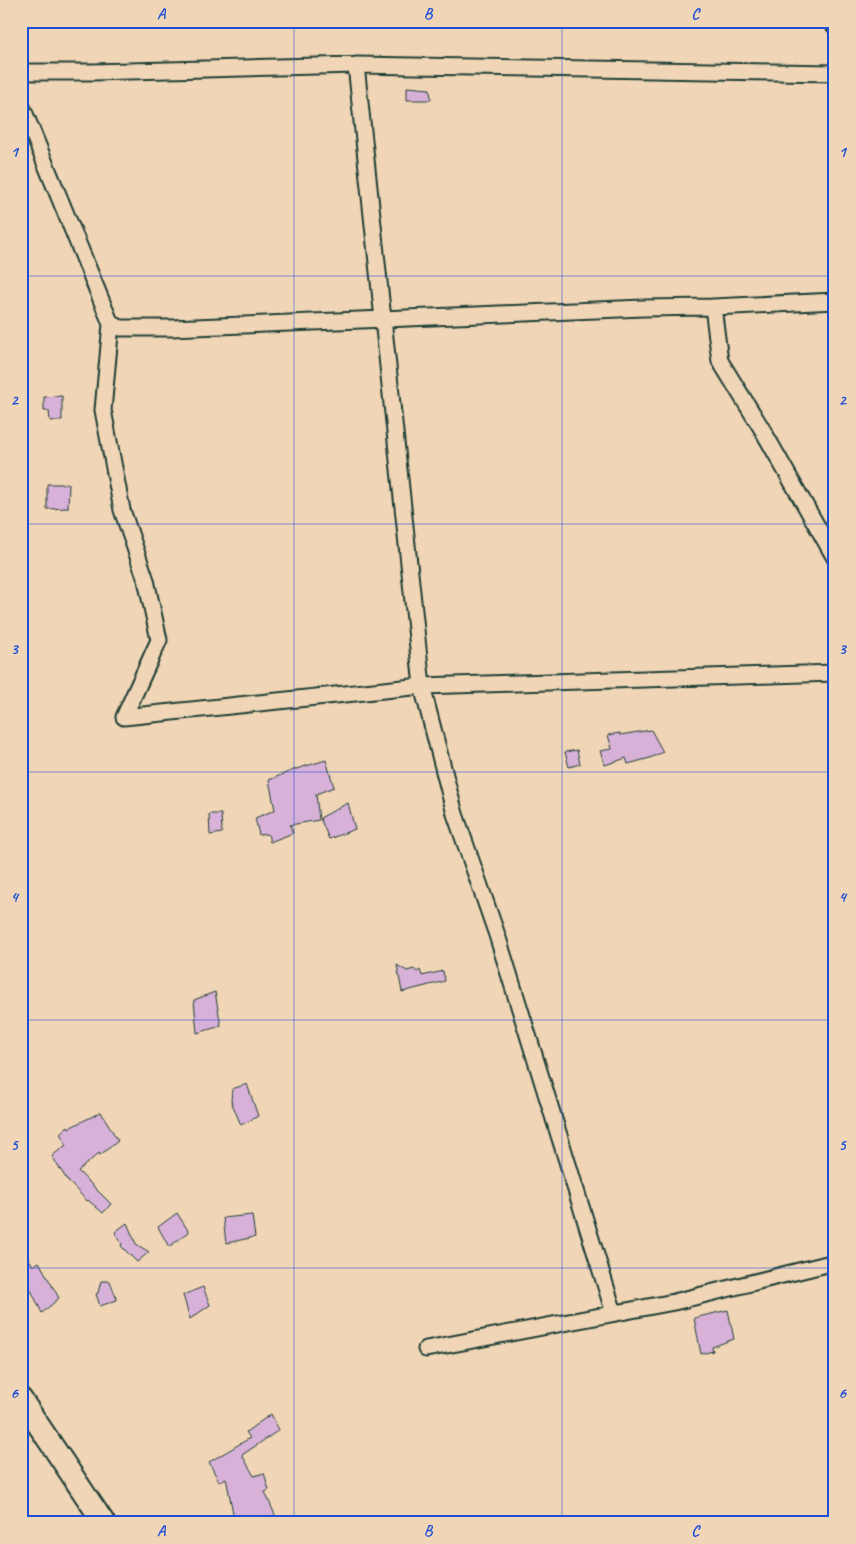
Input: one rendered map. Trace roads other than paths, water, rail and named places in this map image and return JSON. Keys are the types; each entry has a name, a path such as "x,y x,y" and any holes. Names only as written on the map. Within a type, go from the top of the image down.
{"main road":[{"path":"21,1399 104,1523"}],"street":[{"path":"830,21 835,26"},
{"path":"21,72 75,73 356,66 835,73"},
{"path":"356,66 422,686 455,814 497,935 614,1313"},
{"path":"21,104 111,324 103,410 122,510 146,580 159,640 124,716 422,686 835,672"},
{"path":"111,324 121,328 171,328 835,301"},
{"path":"712,307 720,361 762,429 835,558"},
{"path":"426,1348 674,1302 835,1262"}]}
